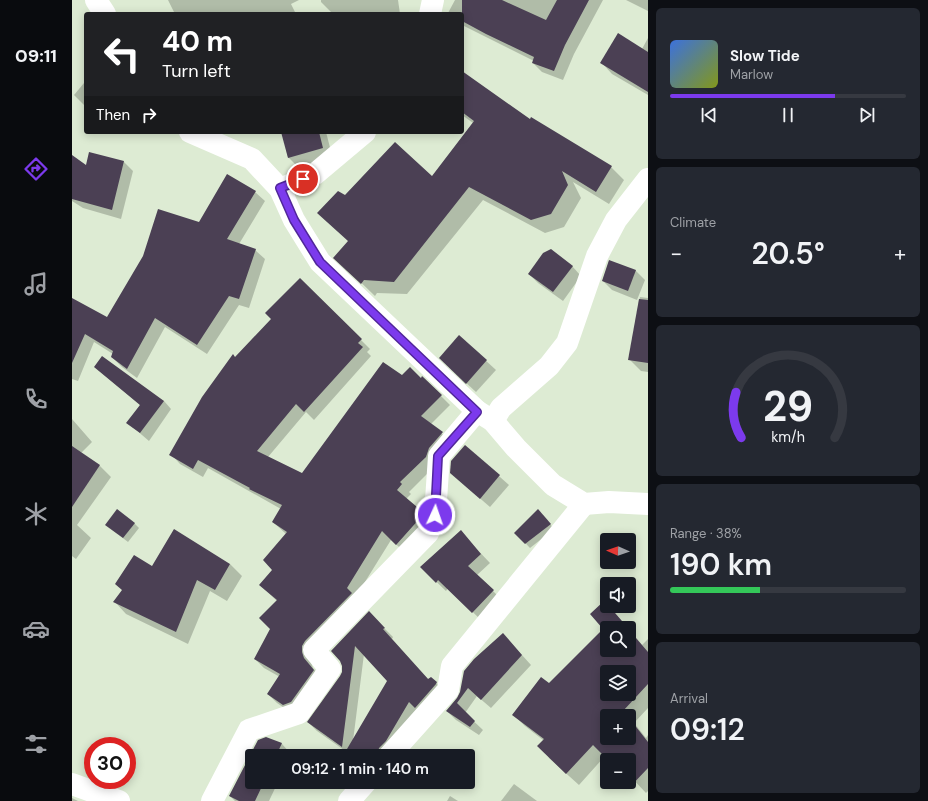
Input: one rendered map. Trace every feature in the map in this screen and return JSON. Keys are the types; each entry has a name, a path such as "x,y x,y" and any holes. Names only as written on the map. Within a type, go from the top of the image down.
{"street":[{"path":"96,0 104,12"},
{"path":"430,12 433,0"},
{"path":"195,134 252,159 280,188 294,220 320,262 485,416 553,485 584,504 609,502 648,504"},
{"path":"280,188 315,174 363,134"},
{"path":"212,801 249,730 299,713 330,669 314,650 428,533 435,515 438,456 485,416 501,408 549,366 567,343 598,256 616,220 648,179"},
{"path":"395,749 448,690 452,666 584,504"},
{"path":"72,784 119,801"},
{"path":"349,801 360,789"}],"building":[{"path":"462,0 502,0 546,20 557,0 589,0 565,45 554,71 532,63 534,57 464,22 464,12 462,12"},
{"path":"618,33 648,52 648,92 600,63"},
{"path":"464,72 530,119 531,117 612,166 596,192 562,171 568,185 551,214 531,220 469,187 394,282 364,280 361,284 333,258 348,241 317,213 338,191 345,195 395,142 432,176 474,121 464,114"},
{"path":"282,134 320,134 323,148 288,158"},
{"path":"89,152 124,161 112,210 72,199 72,155 86,165"},
{"path":"227,174 256,191 227,239 256,249 239,299 229,296 197,345 155,318 127,369 111,357 113,351 85,334 72,363 72,298 107,317 143,256 158,209 199,222"},
{"path":"551,249 573,266 553,292 528,274 543,253"},
{"path":"609,260 636,270 628,291 602,281"},
{"path":"300,278 362,339 358,343 363,347 304,412 296,404 257,451 302,473 383,362 402,375 410,367 442,395 421,416 443,432 429,448 426,457 400,482 402,484 397,490 423,512 421,517 396,545 382,531 347,588 352,593 305,641 302,646 304,658 314,670 291,702 283,705 267,694 280,674 254,659 270,629 259,618 277,600 259,585 272,570 263,560 287,532 272,522 282,505 249,489 250,488 198,460 193,469 169,455 202,397 233,354 235,357 271,319 265,313"},
{"path":"639,299 648,300 648,363 628,360"},
{"path":"459,335 487,360 466,384 439,358"},
{"path":"102,356 164,401 140,433 126,423 140,405 94,367"},
{"path":"465,445 500,475 480,499 450,473 451,461"},
{"path":"72,446 100,465 72,507"},
{"path":"117,509 135,523 123,538 105,525"},
{"path":"538,509 551,524 525,544 514,533"},
{"path":"174,529 230,564 215,590 197,580 176,632 113,602 122,590 115,584 134,555 152,566"},
{"path":"461,530 481,554 468,566 494,590 472,613 438,580 436,583 420,567"},
{"path":"600,605 600,613 615,613 622,621 600,621 600,626 590,614"},
{"path":"369,611 385,628 383,629 428,679 431,677 437,682 415,708 409,702 386,741 379,749 347,749 387,681 355,646 342,747 307,722 342,672 340,661 331,651"},
{"path":"600,632 600,657 636,657 636,638 648,652 648,684 636,697 636,665 600,665 600,701 632,701 625,709 600,709 600,745 636,745 636,727 648,742 648,768 636,781 636,753 601,753 593,745 566,774 537,746 544,739 512,715 541,677 549,683"},
{"path":"503,633 522,655 481,700 468,688 457,703 475,721 470,727 446,711 460,692 464,671 474,659"},
{"path":"266,737 282,743 279,749 253,749 258,740"},
{"path":"245,765 245,789 261,789 255,801 239,801 229,796"}],"route":[{"path":"303,179 280,188 294,220 320,262 477,412 438,456 435,515"}]}
